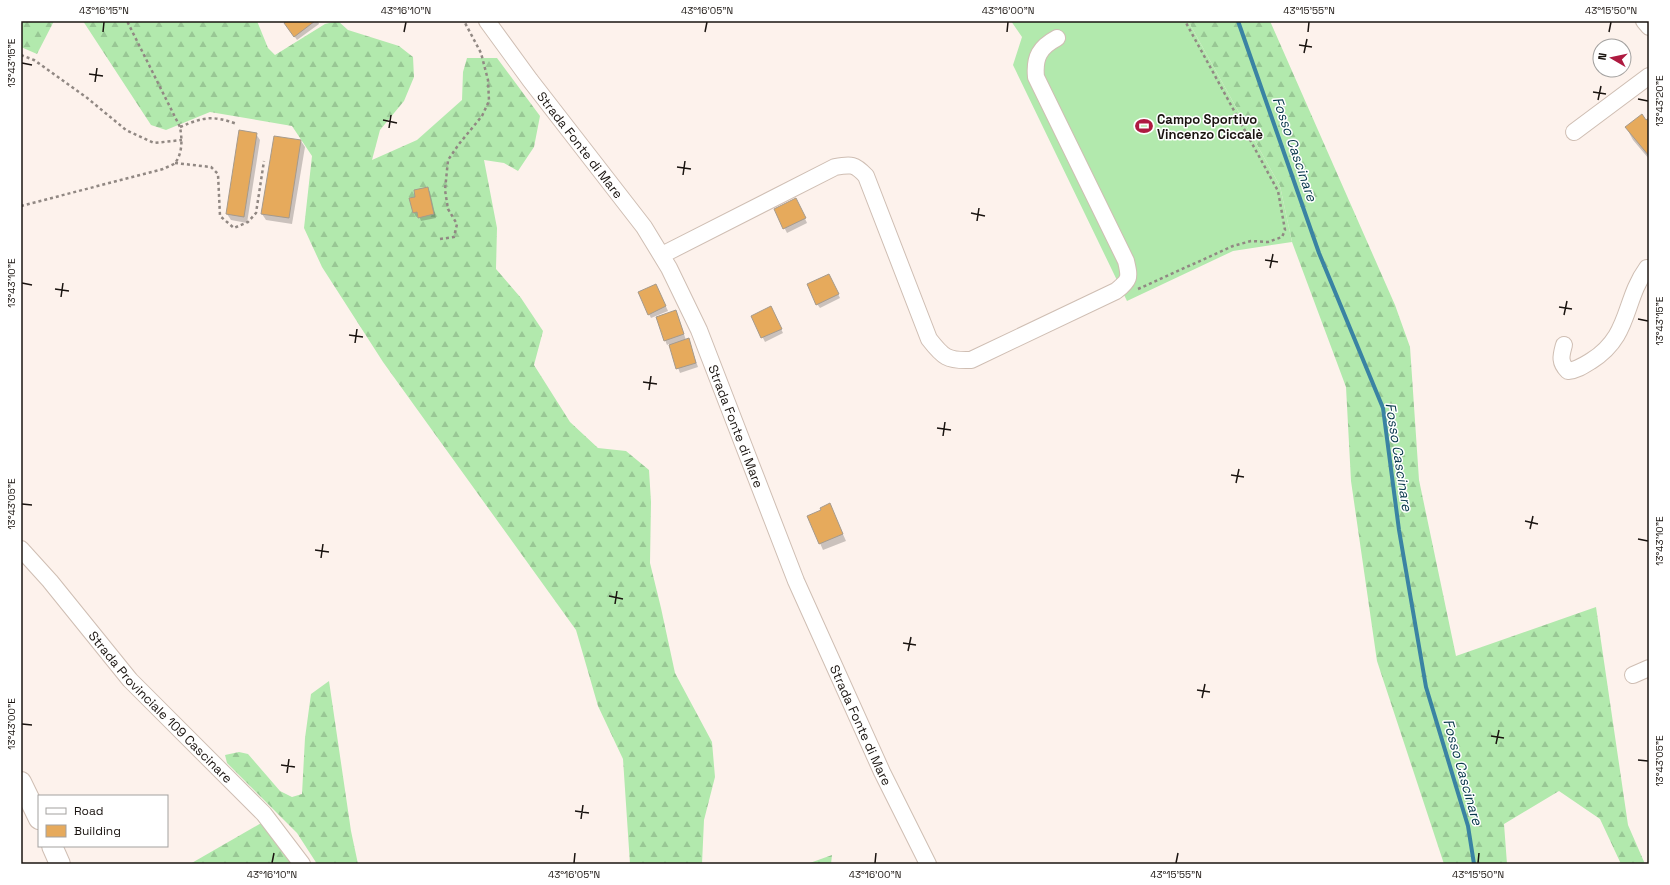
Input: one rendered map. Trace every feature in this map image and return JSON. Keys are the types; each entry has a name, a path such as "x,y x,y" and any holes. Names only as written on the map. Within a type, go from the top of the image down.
{"main road":[{"path":"21,782 38,817"},
{"path":"52,847 60,864"}],"street":[{"name":"Strada Fonte di Mare","path":"487,21 530,80 644,227 662,255 699,330 796,581 882,772 928,864"},
{"path":"1644,21 1649,27"},
{"path":"662,255 835,167 848,165 858,167 866,176 929,339 939,353 954,361 970,360 1116,291 1127,283 1129,274 1126,261 1036,77 1035,66 1038,56 1045,45 1057,38"},
{"path":"1574,132 1649,76"},
{"path":"1564,345 1560,359 1562,365 1568,371 1577,370 1602,354 1616,338 1628,313 1639,279 1647,268 1649,268"},
{"name":"Strada Provinciale 109 Cascinare","path":"21,548 130,680 264,814 302,864"},
{"path":"1633,675 1649,668"}],"path":[{"path":"127,21 180,127 182,140 180,153 175,163"},
{"path":"440,239 454,237 457,224 448,210 445,190 448,160 482,116 489,101 488,80 481,52 464,21"},
{"path":"1116,291 1131,292 1233,246 1251,241 1268,242 1282,237 1285,230 1278,191 1185,21"},
{"path":"21,54 34,60 80,93 126,130 154,143 182,140"},
{"path":"180,127 209,117 223,119 238,124"},
{"path":"21,206 163,169 175,163 211,167 218,174 220,216 234,228 248,222 256,212 264,161"}],"green space":[{"path":"21,21 54,21 37,54 21,47"},
{"path":"83,21 257,21 268,48 275,55 325,24 338,21 348,30 399,46 413,57 414,77 404,101 380,130 372,160 417,140 462,100 463,72 467,58 497,58 540,116 534,147 518,171 504,163 484,160 497,228 496,269 521,298 543,331 534,365 570,422 598,448 626,451 649,470 651,502 650,563 675,673 712,742 715,777 704,820 702,864 630,864 623,759 598,706 576,630 383,362 322,267 304,228 312,156 292,126 210,112 166,130 151,125"},
{"name":"Campo Sportivo Vincenzo Ciccalè","path":"1011,21 1188,21 1280,186 1292,242 1233,251 1127,301 1013,65 1022,37"},
{"path":"1188,21 1270,21 1395,305 1410,347 1419,480 1456,656 1596,607 1628,825 1645,864 1621,864 1600,819 1559,791 1504,824 1507,864 1444,864 1377,661 1351,481 1346,387 1292,242 1280,186"},
{"path":"329,681 351,831 358,864 317,864 297,833 227,763 225,755 239,752 248,754 280,791 292,797 302,794 305,738 311,694"},
{"path":"263,822 293,864 190,864"},
{"path":"832,855 831,864 807,864"}],"building":[{"path":"287,21 315,21 294,37 284,23"},
{"path":"1642,114 1646,120 1649,118 1649,156 1625,127"},
{"path":"239,130 257,133 244,217 226,214"},
{"path":"274,136 301,140 289,218 261,214"},
{"path":"428,187 434,214 418,218 417,212 413,213 409,198 415,197 414,190"},
{"path":"796,198 806,218 783,229 774,209"},
{"path":"829,274 839,294 816,305 807,284"},
{"path":"656,284 666,306 648,315 638,292"},
{"path":"771,306 782,329 761,338 751,316"},
{"path":"676,310 684,334 664,341 656,317"},
{"path":"689,338 696,363 676,369 669,345"},
{"path":"830,503 843,534 819,544 807,516 821,510 820,508"}],"waterway":[{"name":"Fosso Cascinare","path":"1238,21 1319,253 1383,408 1399,530 1426,687 1468,826 1474,864"}],"place":[{"name":"Campo Sportivo Vincenzo Ciccalè","path":"1144,126"}]}
